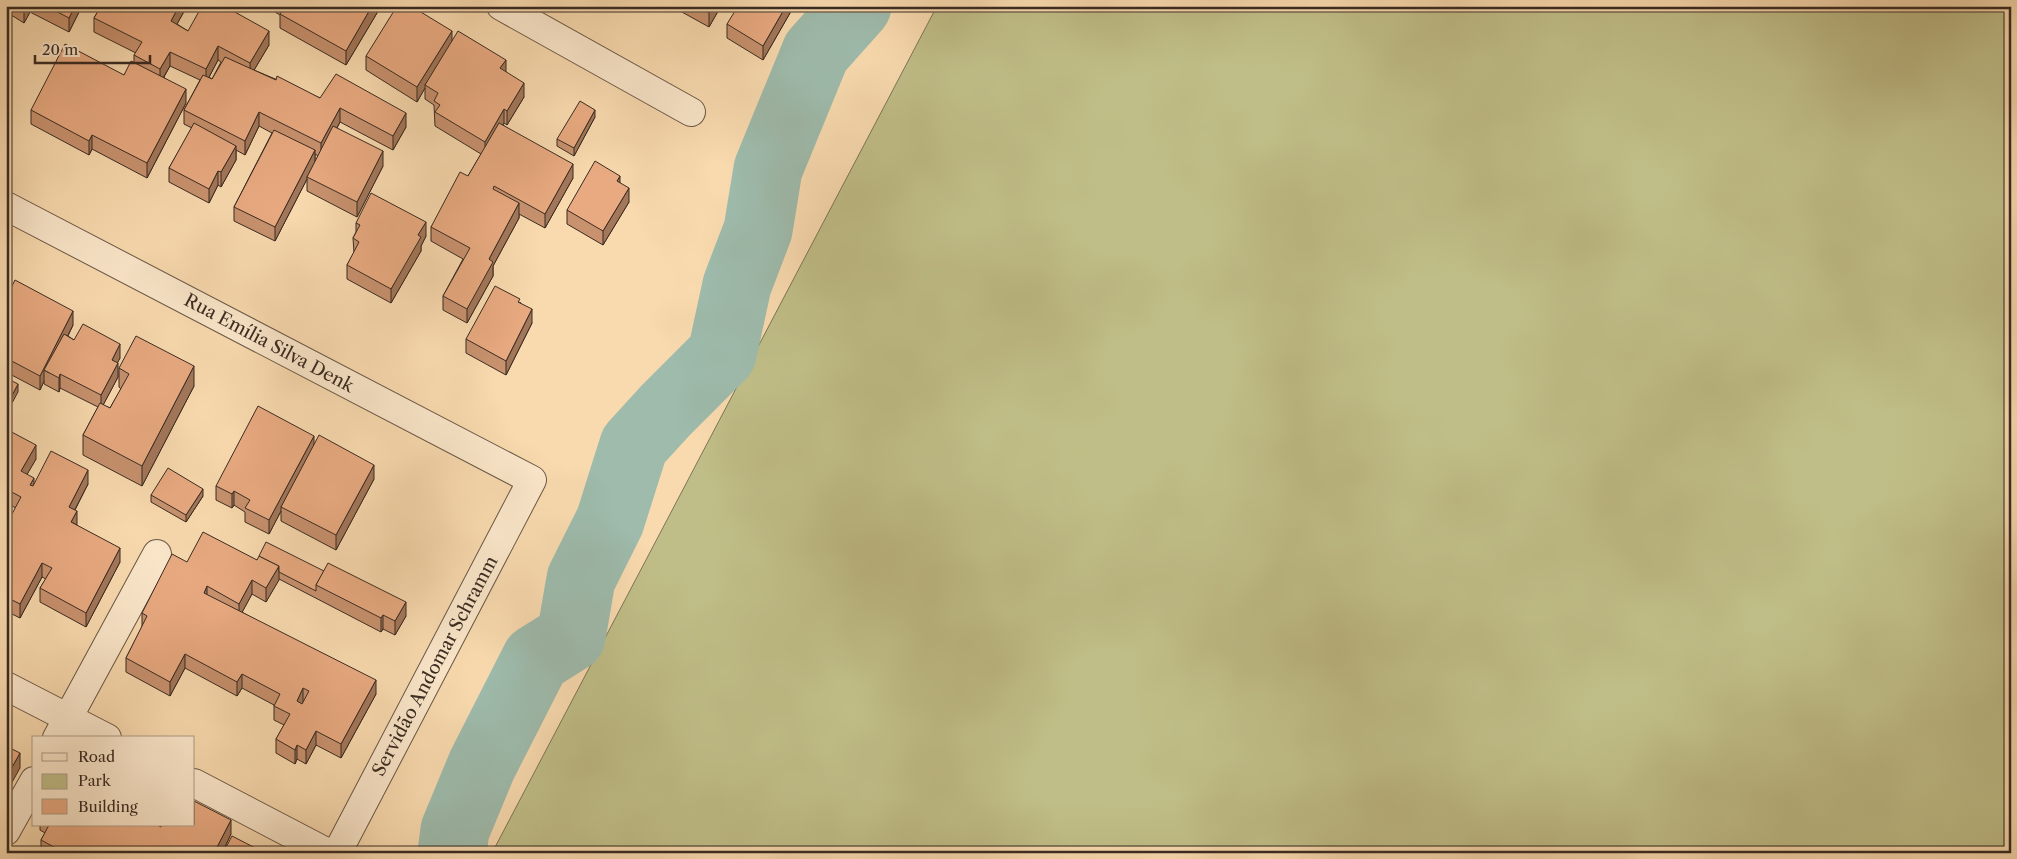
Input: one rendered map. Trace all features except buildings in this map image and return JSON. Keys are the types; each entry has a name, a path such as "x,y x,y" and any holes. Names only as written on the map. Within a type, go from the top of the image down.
{"street":[{"path":"501,6 691,112"},
{"name":"Rua Emília Silva Denk","path":"6,206 532,480"},
{"name":"Servidão Andomar Schramm","path":"337,853 532,480"},
{"path":"63,728 157,554"},
{"path":"6,686 63,728 97,736"},
{"path":"195,784 328,853"},
{"path":"6,832 32,785"}],"green space":[{"path":"937,6 2011,6 2011,853 492,853"}],"waterway":[{"path":"452,853 455,830 482,765 536,659 571,637 581,579 610,521 634,445 722,354 737,285 758,230 768,169 816,52 857,6"}]}
